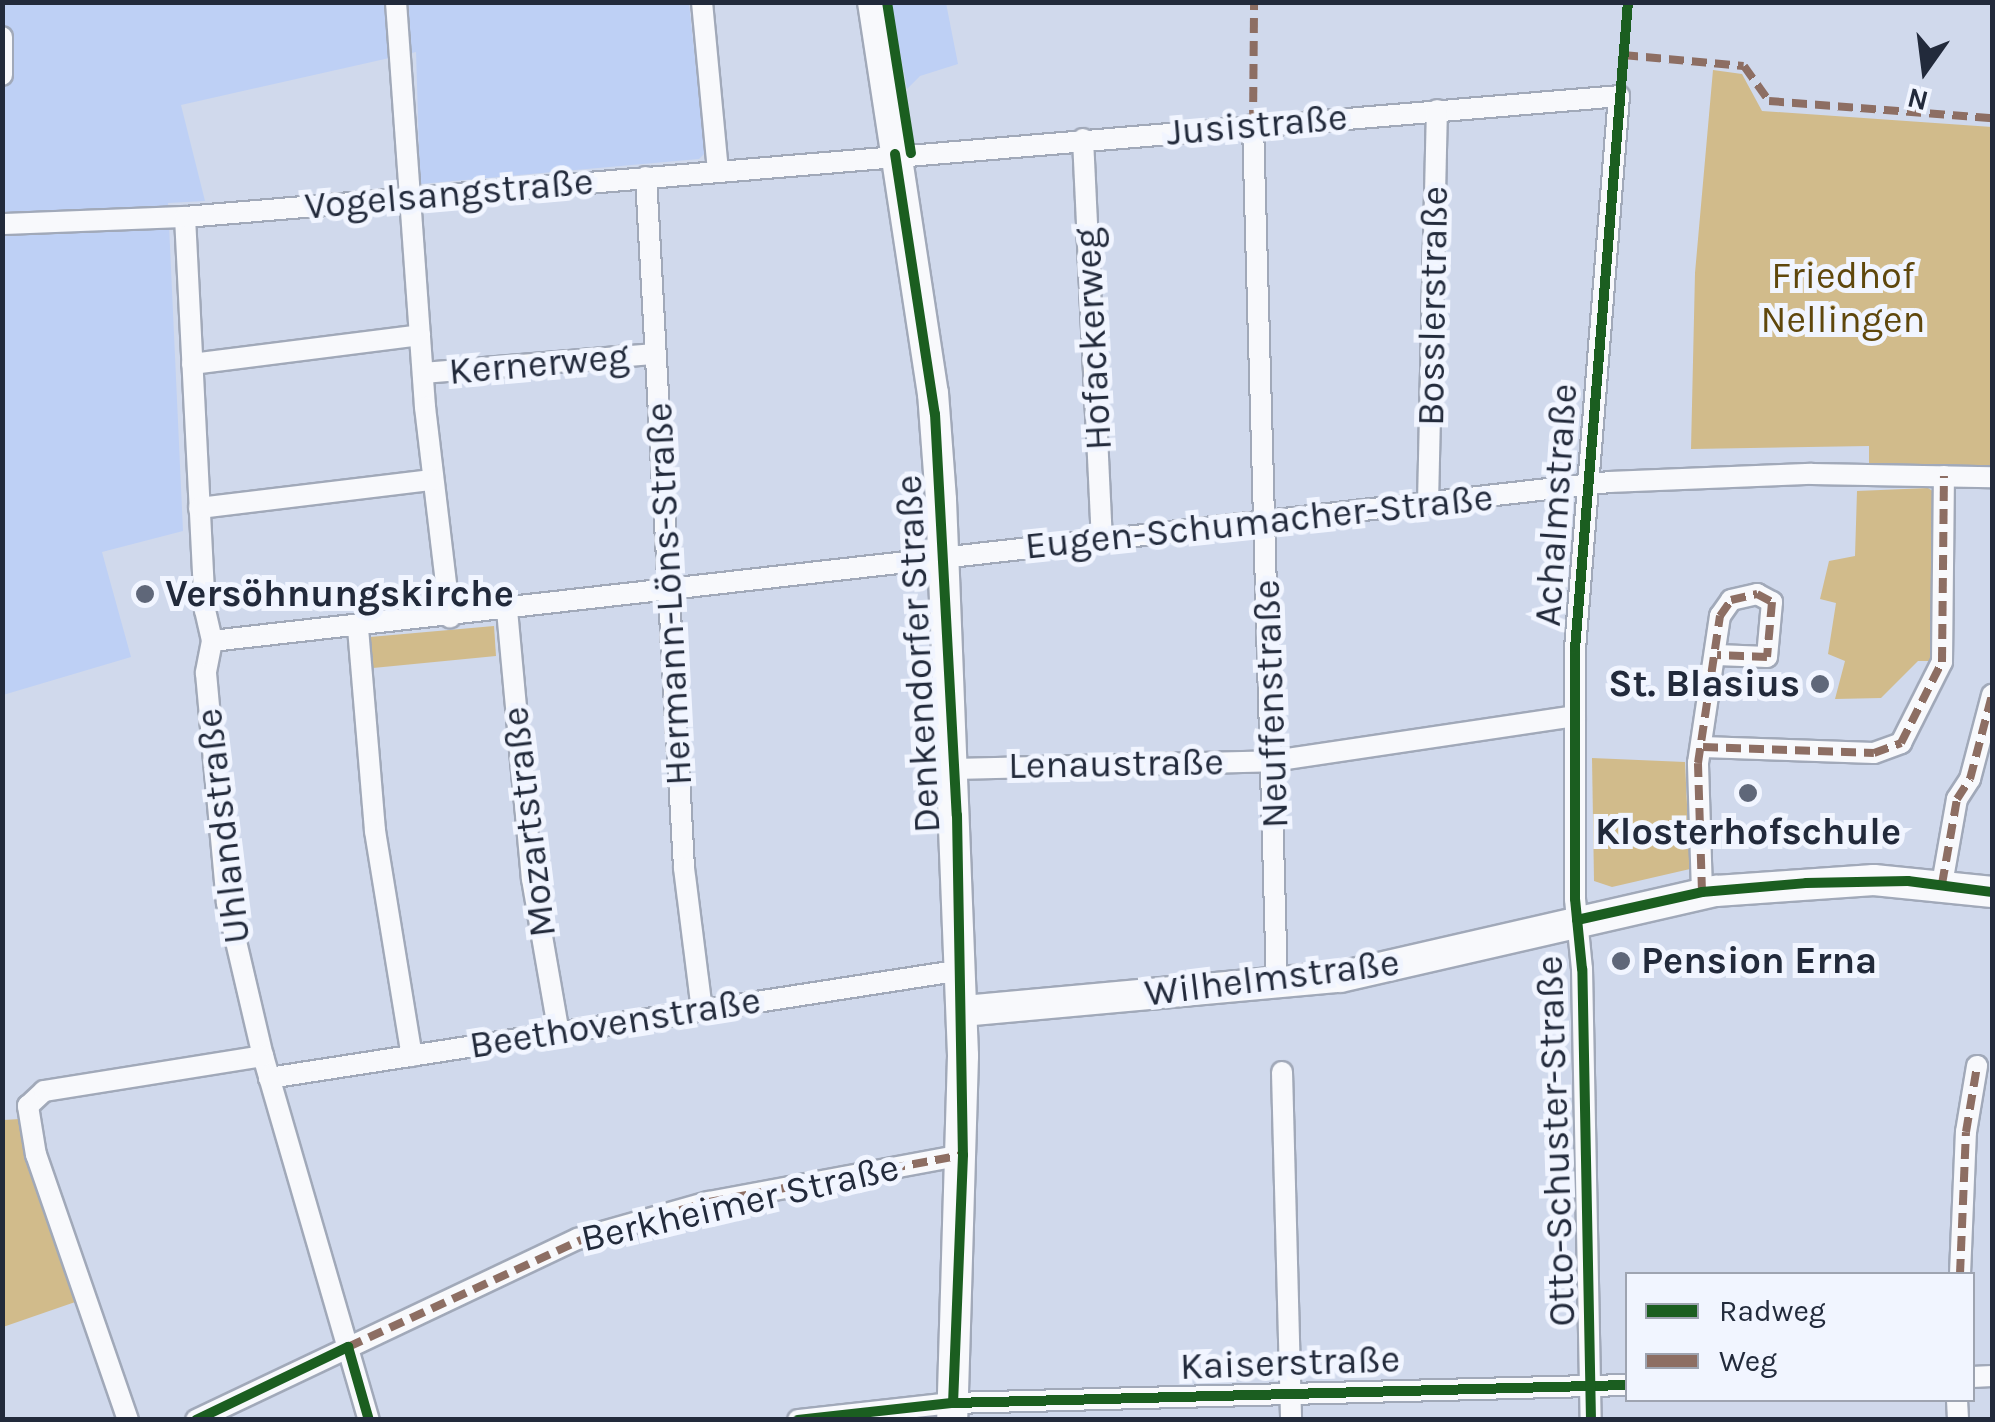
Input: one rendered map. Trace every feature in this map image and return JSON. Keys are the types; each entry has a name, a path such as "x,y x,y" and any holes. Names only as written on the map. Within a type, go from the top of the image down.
{"main road":[{"name":"Denkendorfer Straße","path":"873,2 933,393 944,557 963,1012 964,1154 952,1411"},
{"name":"Wilhelmstraße","path":"963,1012 1364,972 1702,892 1874,880 1992,892"}],"street":[{"path":"396,2 432,480 450,618"},
{"path":"702,2 718,170"},
{"path":"2,37 2,75"},
{"name":"Jusistraße","path":"894,154 1619,96"},
{"name":"Achalmstraße","path":"1577,920 1574,716 1587,486 1619,96"},
{"name":"Bosslerstraße","path":"1428,503 1437,110"},
{"name":"Neuffenstraße","path":"1253,125 1278,983"},
{"name":"Hofackerweg","path":"1083,138 1102,539"},
{"name":"Vogelsangstraße","path":"2,224 185,217 894,154"},
{"name":"Hermann-Löns-Straße","path":"646,177 685,881 702,1010"},
{"name":"Uhlandstraße","path":"185,217 199,508 212,642 206,674 221,858 263,1056 369,1420"},
{"path":"192,364 420,335"},
{"name":"Kernerweg","path":"423,373 656,354"},
{"name":"Eugen-Schumacher-Straße","path":"212,642 1587,486 1812,474 1992,477"},
{"path":"1703,747 1884,752 1900,743 1944,648 1944,476"},
{"path":"199,508 432,480"},
{"name":"Mozartstraße","path":"507,610 532,879 559,1033"},
{"path":"358,628 376,832 412,1056"},
{"path":"1702,892 1703,747 1717,654"},
{"path":"1942,884 1957,798 1970,779 1992,695"},
{"name":"Lenaustraße","path":"954,769 1274,760 1574,716"},
{"name":"Otto-Schuster-Straße","path":"1577,920 1591,1420"},
{"name":"Beethovenstraße","path":"269,1078 962,970"},
{"path":"128,1420 36,1155 30,1102 56,1089 263,1056"},
{"path":"1960,1272 1966,1132 1977,1066"},
{"path":"1282,1072 1291,1420"},
{"name":"Berkheimer Straße","path":"196,1420 591,1234 709,1202 964,1154"},
{"name":"Kaiserstraße","path":"798,1420 1289,1394 1625,1385"}],"shaded area":[{"path":"2,3 689,3 705,153 699,159 420,184 416,52 181,105 205,201 168,203 183,531 102,552 131,657 3,695"},
{"path":"891,3 946,3 958,64 920,76 907,89"}],"green space":[{"name":"Friedhof Nellingen","path":"1713,70 1742,74 1762,111 1992,127 1992,467 1869,467 1869,446 1691,449 1695,273"},
{"path":"1928,488 1939,495 1932,661 1918,661 1881,698 1835,699 1845,661 1828,654 1836,603 1820,599 1829,561 1855,556 1857,491"},
{"path":"494,626 496,656 373,668 370,637"},
{"path":"1592,758 1685,762 1690,869 1612,887 1594,881"},
{"path":"20,1119 81,1300 3,1327 3,1120"}],"marked path":[{"path":"1253,125 1254,2"},
{"path":"1623,55 1744,66 1769,101 1992,118"},
{"path":"1703,747 1874,753 1901,743 1942,662 1944,476"},
{"path":"1702,892 1698,763 1720,616 1731,600 1757,594 1772,602 1767,657 1717,655"},
{"path":"1942,884 1957,799 1970,779 1992,695"},
{"path":"1960,1272 1966,1132 1977,1066"},
{"path":"348,1347 591,1235 709,1202 963,1155"}],"cycle path":[{"path":"887,2 911,153"},
{"path":"1591,1420 1582,969 1575,899 1575,649 1628,2"},
{"path":"895,154 935,414 957,815 963,1155 953,1403"},
{"path":"1577,920 1702,892 1806,883 1908,881 1992,892"},
{"path":"196,1420 348,1347 369,1420"},
{"path":"798,1420 953,1403 1625,1385"}],"place":[{"name":"Versöhnungskirche","path":"145,594"},
{"name":"St. Blasius","path":"1820,684"},
{"name":"Klosterhofschule","path":"1748,793"},
{"name":"Pension Erna","path":"1621,961"}]}
